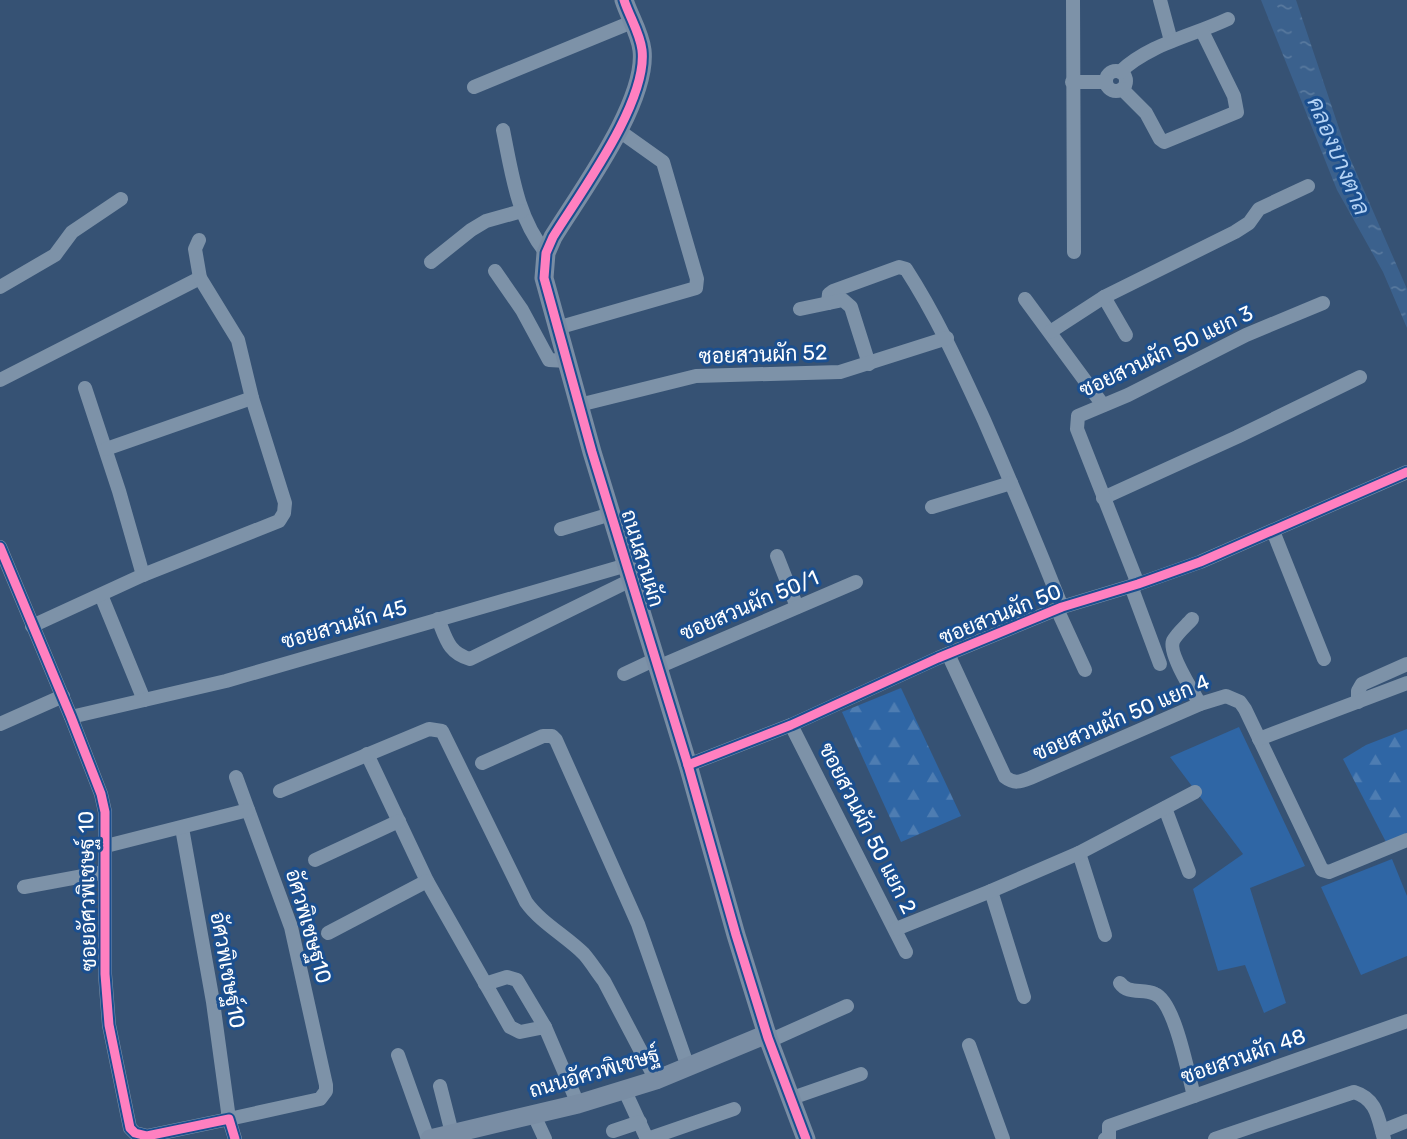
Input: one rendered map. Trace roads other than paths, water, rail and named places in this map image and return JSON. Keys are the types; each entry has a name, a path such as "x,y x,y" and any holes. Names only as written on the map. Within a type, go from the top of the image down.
{"street":[{"name":"ถนนสวนผัก","path":"624,0 639,39 642,64 636,91 618,130 553,237 546,253 544,278 611,514 768,1037 806,1139"},
{"path":"1073,0 1074,252"},
{"path":"1160,0 1171,41"},
{"path":"1105,82 1110,72 1120,72 1131,61 1171,41 1228,19"},
{"path":"474,87 632,22"},
{"path":"1122,89 1146,113 1164,142 1237,112 1234,96 1202,31"},
{"path":"1120,72 1126,80 1122,89"},
{"path":"1072,82 1105,82"},
{"path":"1105,82 1111,90 1122,89"},
{"path":"503,130 522,211 531,235 546,253"},
{"path":"557,328 696,288 697,279 663,162 618,130"},
{"path":"1050,332 1104,297 1235,232 1249,223 1259,209 1308,186"},
{"path":"0,287 55,255 72,232 121,199"},
{"path":"431,262 486,221 522,211"},
{"path":"32,626 144,575 279,521 284,513 285,503 252,398 238,340 200,278 195,249 199,240"},
{"path":"828,303 829,294 833,290 901,266 906,269 947,338 1011,482 1085,670"},
{"path":"495,271 522,310 549,360 567,361"},
{"path":"0,380 200,278"},
{"path":"1104,297 1126,335"},
{"path":"1025,299 1103,405"},
{"path":"800,309 843,300 850,307 869,364"},
{"name":"ซอยสวนผัก 50 แยก 3","path":"1160,664 1076,423 1078,416 1128,395 1246,335 1323,303"},
{"name":"ซอยสวนผัก 52","path":"579,405 696,376 829,374 869,364 947,338"},
{"path":"1103,498 1360,377"},
{"path":"85,388 144,575"},
{"path":"106,449 252,398"},
{"name":"ซอยสวนผัก 50","path":"688,765 791,725 948,654 1060,608 1199,562 1407,472"},
{"path":"932,507 1011,482"},
{"path":"561,529 611,514"},
{"path":"1273,531 1324,659"},
{"name":"ซอยอัศวพิเชษฐ์ 10","path":"0,547 101,794 105,812 105,974 109,1025 130,1128 135,1133 148,1136 229,1119"},
{"path":"776,556 797,607"},
{"path":"438,619 449,646 460,656 470,659 629,573"},
{"name":"ซอยสวนผัก 45","path":"71,717 226,681 438,619 629,573"},
{"name":"ซอยสวนผัก 50/1","path":"624,674 856,582"},
{"path":"101,595 144,700"},
{"path":"1192,619 1172,645 1176,659 1200,704"},
{"name":"ซอยสวนผัก 50 แยก 4","path":"948,654 1005,777 1014,782 1030,778 1216,697 1233,698 1245,709 1325,872 1407,841"},
{"path":"1358,702 1358,691 1362,684 1407,664"},
{"path":"1259,739 1407,683"},
{"path":"0,724 63,696"},
{"name":"ซอยสวนผัก 50 แยก 2","path":"791,725 906,951"},
{"path":"280,791 429,729 442,731 526,902 594,966 656,1080"},
{"path":"482,763 543,736 552,736 556,740 629,902 688,1066"},
{"path":"367,754 427,881 510,1027 514,1031 526,1032 545,1027"},
{"name":"อัศวพิเชษฐ10","path":"229,1119 320,1099 326,1091 291,927 236,776"},
{"path":"896,929 1079,853 1195,792"},
{"path":"1165,808 1189,872"},
{"path":"106,846 248,810"},
{"path":"315,860 399,821"},
{"name":"อัศวพิเชษฐ์10","path":"181,828 213,1002 229,1119"},
{"path":"1079,853 1105,935"},
{"path":"24,887 105,872"},
{"path":"328,933 427,881"},
{"path":"991,891 1024,997"},
{"path":"485,984 507,977 517,980 545,1027 578,1104"},
{"path":"1120,983 1128,990 1146,991 1163,998 1172,1017 1194,1096"},
{"path":"768,1037 847,1006"},
{"name":"ซอยสวนผัก 48","path":"1108,1139 1109,1126 1407,1021"},
{"name":"ถนนอัศวพิเชษฐ์","path":"429,1139 578,1104 656,1080 768,1037"},
{"path":"969,1045 1003,1139"},
{"path":"398,1055 429,1139"},
{"path":"792,1098 861,1074"},
{"path":"440,1086 453,1133"},
{"path":"624,1089 647,1139 734,1109"},
{"path":"1217,1139 1354,1092 1367,1096 1375,1109 1383,1135 1407,1121"},
{"path":"534,1113 545,1139"},
{"path":"229,1119 235,1139"},
{"path":"613,1131 640,1122"}],"water":[{"name":"คลองบางตาล","path":"1261,0 1296,0 1346,149 1407,289 1407,328 1383,272 1337,190"}]}
